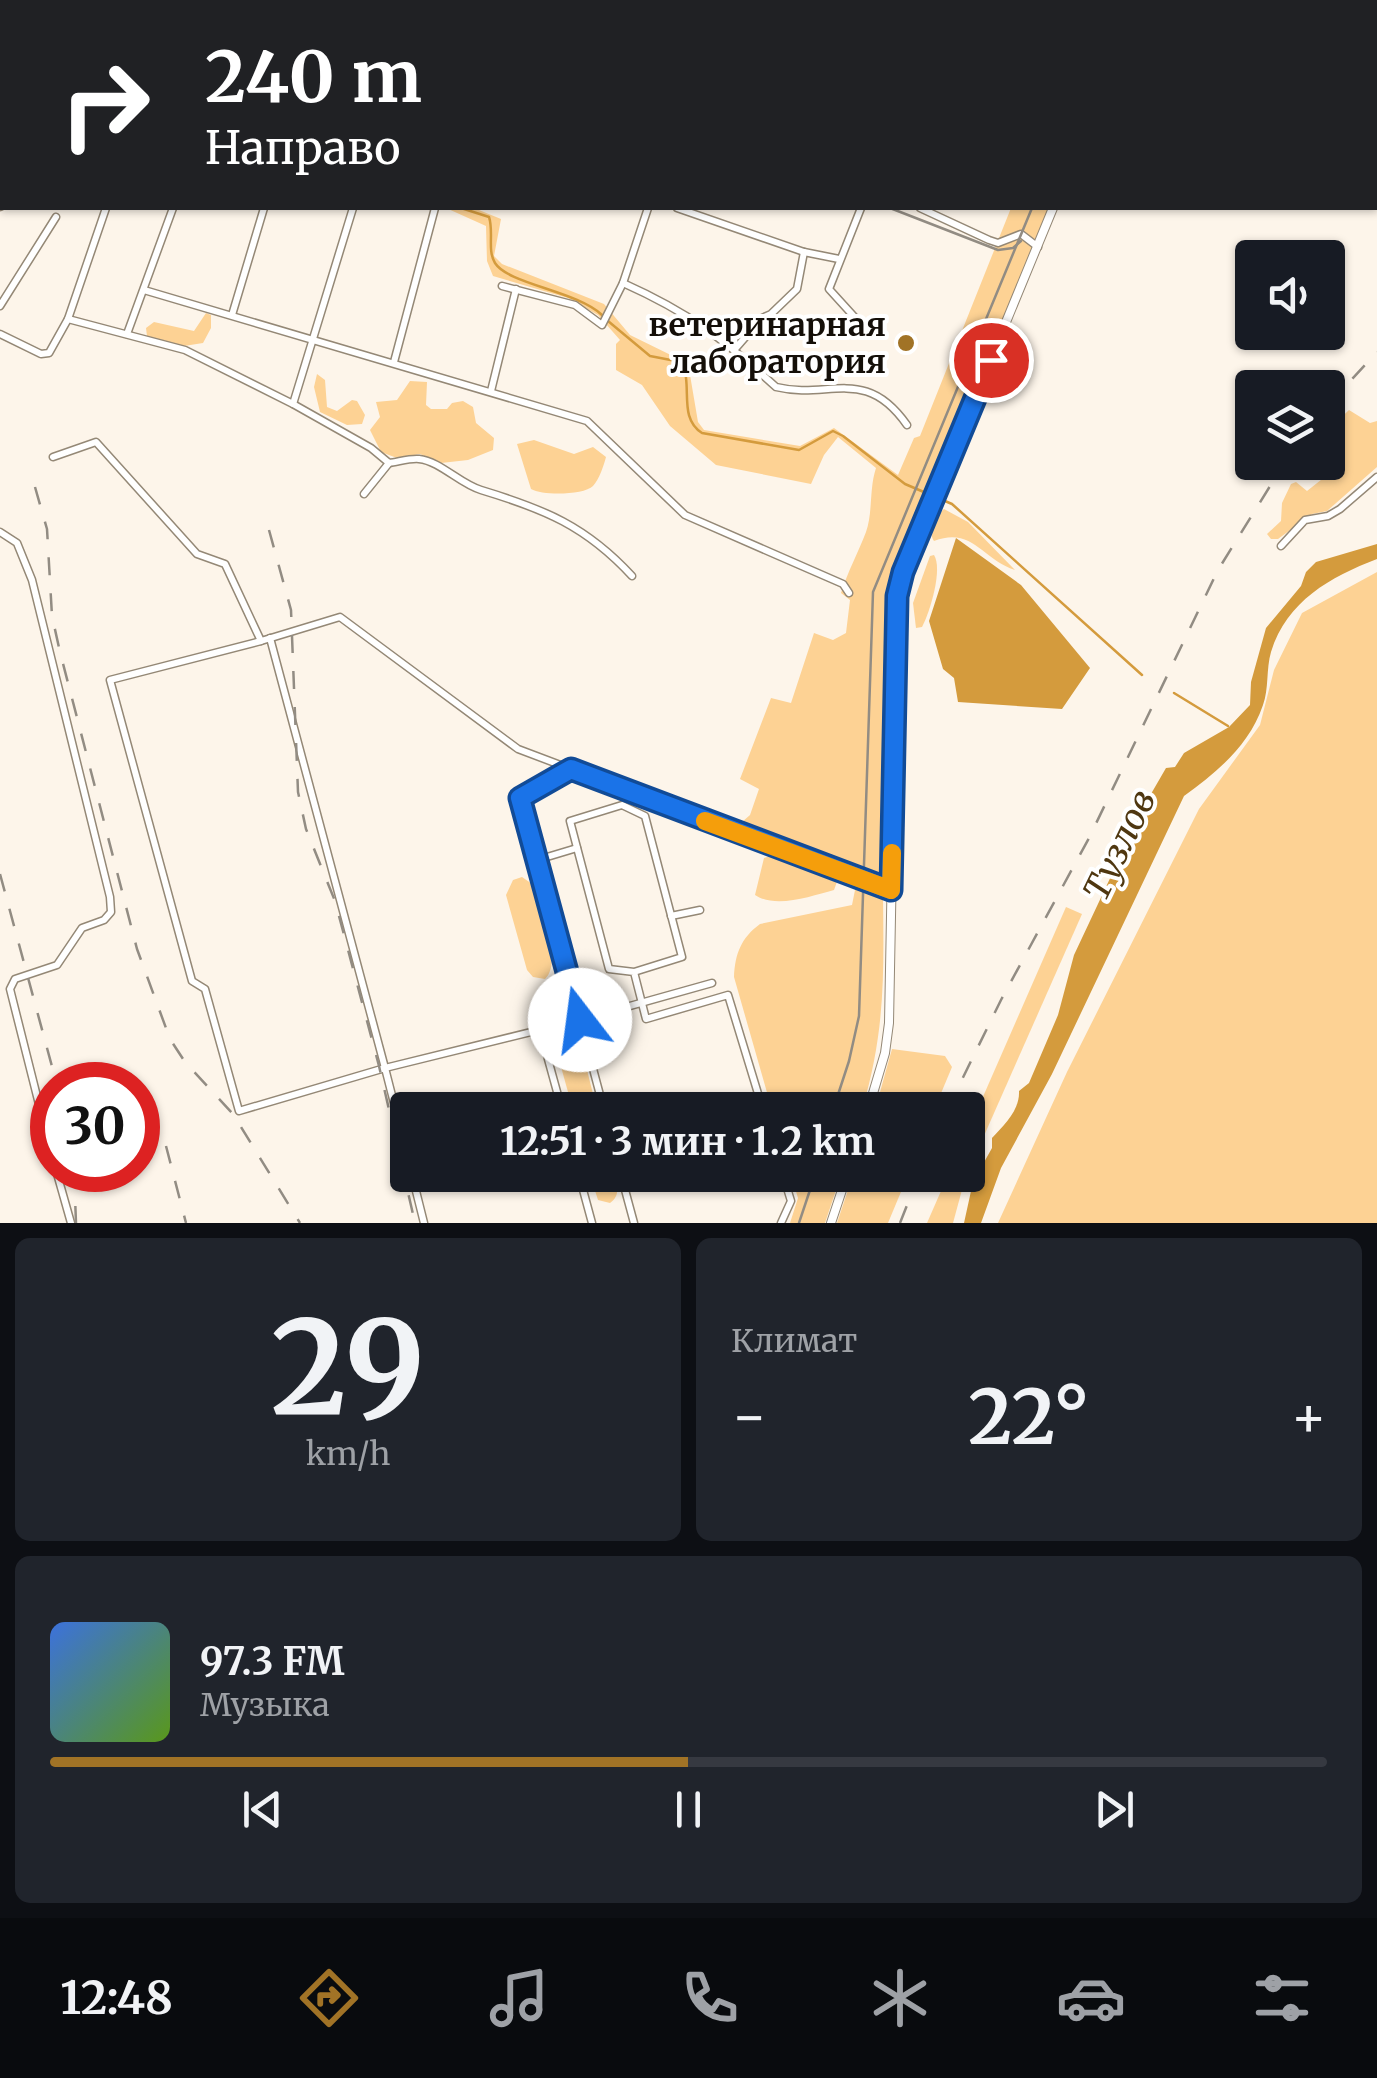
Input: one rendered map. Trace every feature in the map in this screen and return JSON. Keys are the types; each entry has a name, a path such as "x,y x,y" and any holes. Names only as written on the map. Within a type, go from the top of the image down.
{"main road":[{"path":"873,1092 889,1023 897,596 1052,210"},
{"path":"831,1223 841,1192"}],"street":[{"path":"0,334 45,355 68,319 105,210"},
{"path":"126,334 172,210"},
{"path":"232,315 263,210"},
{"path":"294,404 352,210"},
{"path":"394,362 434,210"},
{"path":"502,286 575,305 602,325 623,283 647,210"},
{"path":"684,210 804,252 840,259"},
{"path":"860,210 829,289 869,334"},
{"path":"924,210 988,240 998,242 1021,234 1038,246"},
{"path":"0,306 56,217"},
{"path":"735,349 762,318 796,289 804,252"},
{"path":"623,283 682,311 735,349 776,387 860,389 878,396 907,425"},
{"path":"492,392 516,289"},
{"path":"144,290 587,421 686,516 843,584 849,593"},
{"path":"68,319 185,350 294,404 371,448 389,464"},
{"path":"53,457 96,442 196,554 225,564 266,640 391,1092"},
{"path":"364,494 389,464 421,459 478,490 540,508 578,528 608,550 632,576"},
{"path":"1280,546 1306,520 1340,509 1377,478"},
{"path":"0,532 17,542 32,580 111,912 104,920 82,928 58,965 15,979 10,989 30,1069"},
{"path":"712,983 385,1068 239,1111 205,989 192,982 110,680 340,617 518,749 891,890"},
{"path":"571,769 520,798 599,1092"},
{"path":"622,805 644,816 671,916 682,957 634,972 610,969 570,821 622,805"},
{"path":"537,860 577,848"},
{"path":"671,916 700,910"},
{"path":"634,972 646,1018 728,995 758,1092"},
{"path":"540,1030 557,1092"},
{"path":"62,1192 71,1223"},
{"path":"416,1192 424,1223"},
{"path":"584,1192 592,1223"},
{"path":"626,1192 634,1223"},
{"path":"781,1223 791,1201 789,1192"}],"shaded area":[{"path":"450,210 479,210 501,219 494,256 502,264 604,304 630,335 683,361 689,369 698,422 704,430 800,446 834,428 898,475 914,438 920,436 1010,210 1049,210 893,595 886,868 880,877 872,879 729,826 718,820 714,811 742,822 750,815 759,789 740,779 771,698 791,703 814,633 833,640 846,633 850,600 841,593 866,532 876,468 838,437 824,455 811,484 716,465 670,426 642,385 616,370 616,344 620,340 598,315 568,298 493,276 487,261 486,226"},
{"path":"206,313 211,315 211,328 203,343 184,346 147,336 146,328 154,322 194,331"},
{"path":"317,374 325,380 327,407 337,411 352,400 357,401 365,415 362,424 347,425 320,412 314,387"},
{"path":"410,381 427,382 426,405 431,409 447,409 452,403 463,401 473,407 476,423 494,438 493,450 468,460 441,463 420,454 397,458 381,452 370,430 380,417 376,402 397,400"},
{"path":"1349,410 1370,423 1377,421 1377,467 1327,511 1312,514 1278,539 1271,539 1267,534 1281,521 1282,503 1291,484 1296,482 1307,491 1321,480 1345,480 1345,414"},
{"path":"534,440 574,454 593,447 606,457 595,483 573,493 531,489 517,444"},
{"path":"944,509 968,522 1015,570 968,541 947,537 934,541 933,524"},
{"path":"956,538 1021,585 1090,668 1062,709 958,702 954,678 943,669 929,621"},
{"path":"1377,544 1377,559 1312,593 1278,634 1257,720 1231,757 1184,796 1052,1074 1001,1168 981,1223 964,1223 971,1192 985,1192 985,1161 992,1138 1014,1111 1019,1091 1029,1083 1058,1015 1074,955 1144,806 1166,768 1175,767 1184,753 1229,727 1250,705 1251,682 1266,628 1316,562"},
{"path":"934,555 934,591 922,627 916,628 913,603 930,556"},
{"path":"1377,572 1377,1223 998,1223 1067,1072 1199,809 1260,725 1274,670 1302,613"},
{"path":"773,855 795,859 838,879 834,890 783,901 755,895 764,858"},
{"path":"522,877 535,886 549,935 552,961 545,979 533,977 527,970 506,895 513,880"},
{"path":"864,886 883,897 882,1004 867,1092 767,1092 734,977 740,947 760,924 852,905 855,890"},
{"path":"1066,907 1082,914 985,1134 985,1092"},
{"path":"568,1043 582,1050 592,1092 568,1092 559,1050"},
{"path":"892,1049 945,1056 952,1067 942,1092 880,1092"},
{"path":"595,1192 617,1192 610,1203 598,1200"},
{"path":"796,1192 835,1192 825,1223 790,1223"},
{"path":"847,1192 901,1192 888,1223 837,1223"},
{"path":"941,1192 961,1192 953,1223 927,1223"}],"waterway":[{"path":"467,210 489,217 493,258 502,270 577,300 602,315"},
{"path":"608,321 650,356 681,362 690,418 702,433 799,450 833,431 843,436 905,484 952,504 1142,675"},
{"path":"1174,693 1228,726"}],"tram line":[{"path":"895,210 998,250 1013,248 1021,241"},
{"path":"839,1092 859,1016 873,592 1031,210"},
{"path":"799,1223 809,1192"}],"railway":[{"path":"1345,387 1377,352"},
{"path":"956,1092 1089,838 1218,570 1274,480"},
{"path":"35,487 47,529 52,616 137,949 170,1039 185,1062 233,1114 300,1223"},
{"path":"269,530 291,610 298,792 306,829 335,901 415,1223"},
{"path":"0,874 51,1062"},
{"path":"166,1146 186,1223"},
{"path":"75,1192 76,1223"},
{"path":"900,1223 912,1192"}],"slow traffic":[{"path":"705,821 891,890 892,853"}],"place":[{"name":"ветеринарная лаборатория","path":"906,343"}],"route":[{"path":"580,1020 520,798 571,769 891,890 897,596 903,572 991,360"}],"water label":[{"name":"Тузлов","path":"1120,845"}]}
